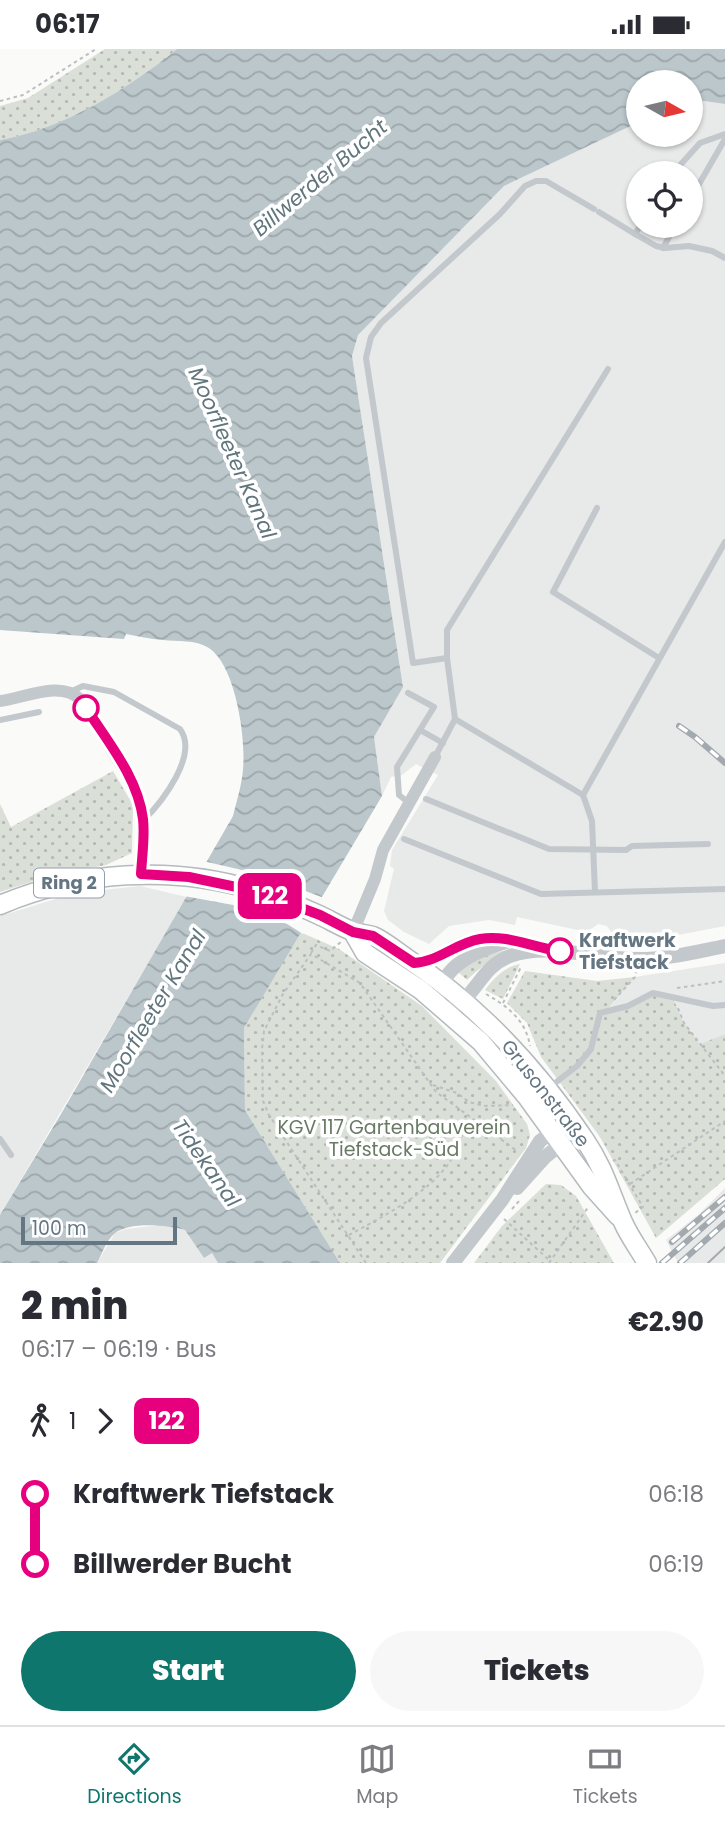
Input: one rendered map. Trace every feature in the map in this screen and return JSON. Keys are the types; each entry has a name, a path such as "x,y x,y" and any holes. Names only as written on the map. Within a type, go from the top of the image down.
{"main road":[{"name":"Ring 2","path":"0,905 74,881 141,874 166,875 247,888 297,905 353,932 373,936 442,982"},
{"name":"Ring 2","path":"353,932 365,953 441,1006"},
{"name":"Grusonstraße","path":"442,982 468,993 548,1089 575,1126 608,1179 624,1223 647,1263"},
{"name":"Grusonstraße","path":"441,1006 481,1042 527,1097 597,1193 624,1223"}],"street":[{"path":"0,701 58,690 70,692 85,704 134,786 143,821 141,874"},
{"path":"353,932 376,879 383,850 435,757"},
{"path":"414,963 427,961 472,940 486,938 512,940 549,950 601,958 637,960 674,957 725,946"},
{"path":"512,940 491,947 450,971 442,982 441,1006 454,1006 496,963 528,951 549,950"},
{"path":"453,1263 507,1205 534,1149 575,1126"}],"lane":[{"path":"684,161 700,143 725,134"},
{"path":"703,177 725,139"},
{"path":"447,658 413,663 366,358 371,337 382,323 500,214 525,186 536,181 546,181 626,229"},
{"path":"643,238 663,248 689,246 712,251 725,258"},
{"path":"663,248 668,238"},
{"path":"435,757 455,719 447,658 447,630 608,369"},
{"path":"597,508 552,592 659,658"},
{"path":"583,795 725,542"},
{"path":"70,692 83,686 114,691 180,729 184,734 186,751 179,771 154,810 143,821"},
{"path":"408,693 434,707 397,767 399,795 409,803"},
{"path":"0,720 39,712"},
{"path":"455,719 583,795 592,821 594,892"},
{"path":"420,730 443,743"},
{"path":"426,799 549,849 626,850 632,846 708,844"},
{"path":"404,839 541,894 725,889"},
{"path":"548,1089 578,1066 591,1049 600,1013 628,1006 653,993 663,993 713,1006 725,1005"},
{"path":"0,1139 11,1154"}],"path":[{"path":"0,100 23,96 96,49"},
{"path":"330,951 316,946 283,994 264,1031 263,1101 269,1115 366,1263"},
{"path":"503,1004 528,951"},
{"path":"311,954 360,983 436,1092 520,1153"},
{"path":"608,1010 635,977 637,960"},
{"path":"663,993 725,981"},
{"path":"468,993 503,1004 523,1024 530,1050"},
{"path":"673,996 684,1023 725,1076"},
{"path":"432,1085 484,1106 517,1104 527,1097"},
{"path":"348,1236 398,1206 435,1178 451,1160 470,1117"},
{"path":"630,1184 725,1121"},
{"path":"503,1218 550,1262 597,1193"},
{"path":"507,1205 520,1200"}],"shaded area":[{"name":"Kraftwerk Tiefstack","path":"704,101 725,104 725,926 678,935 614,936 607,926 598,924 587,932 517,917 515,925 489,920 449,926 429,944 404,932 388,920 384,911 394,869 390,866 392,850 438,775 416,764 402,775 391,777 382,796 374,737 403,686 352,356 358,334 504,186 626,128 626,147 704,147"},
{"path":"140,886 187,897 0,1215 0,916 75,893"},
{"path":"725,963 725,1034 700,1044 684,1023 672,996 608,1010 635,977"},
{"path":"725,1188 725,1263 678,1263 666,1240 697,1216"},
{"path":"161,1225 185,1230 204,1258 212,1253 218,1263 97,1263 115,1233"}],"green space":[{"path":"105,49 177,49 138,79 71,117 24,135 0,140 0,106 28,98"},
{"path":"113,771 133,805 132,853 106,865 49,876 0,892 0,804 11,827"},
{"name":"KGV 117 Gartenbauverein Tiefstack-Süd","path":"300,932 339,949 422,1006 496,1081 527,1124 530,1135 526,1148 440,1263 340,1263 245,1110 244,1028"},
{"path":"518,949 491,961 467,980 457,971 486,956"},
{"path":"520,964 503,999 485,990 500,974"},
{"path":"525,971 597,981 635,977 608,1009 628,1006 653,993 672,996 684,1023 700,1044 725,1034 725,1179 656,1238 600,1137 541,1057 527,1023 507,1003"},
{"path":"468,1013 488,1032 555,1110 548,1114 497,1050 464,1015"},
{"name":"KGV 117 Gartenbauverein Tiefstack-Süd","path":"546,1184 561,1185 576,1196 614,1263 474,1263 502,1226"}],"water":[{"path":"177,49 725,49 725,104 704,101 704,70 626,70 626,128 504,186 358,335 352,356 403,687 374,737 382,796 244,1028 245,1110 340,1263 218,1263 212,1253 204,1258 185,1230 148,1225 129,1227 114,1234 97,1263 0,1263 0,1215 233,816 242,775 244,756 241,722 232,686 218,657 204,645 126,634 124,639 0,630 0,140 24,135 71,117 138,79"}],"pier":[{"path":"203,861 263,875 324,898 303,934 287,924 244,907 184,896"}],"tram line":[{"path":"708,1263 725,1247"}],"railway":[{"path":"679,726 725,763"},
{"path":"672,1242 725,1197"},
{"path":"662,1263 725,1208"},
{"path":"680,1263 725,1223"}],"bus line":[{"name":"122","path":"86,708 134,786 140,803 144,833 141,874 189,877 256,891 297,905 353,932 373,936 414,963 427,961 472,940 486,938 560,951"}],"place":[{"name":"Kraftwerk Tiefstack","path":"560,951"}],"water label":[{"name":"Billwerder Bucht","path":"320,178"},
{"name":"Moorfleeter Kanal","path":"232,453"},
{"name":"Moorfleeter Kanal","path":"153,1011"},
{"name":"Tidekanal","path":"206,1163"}]}
